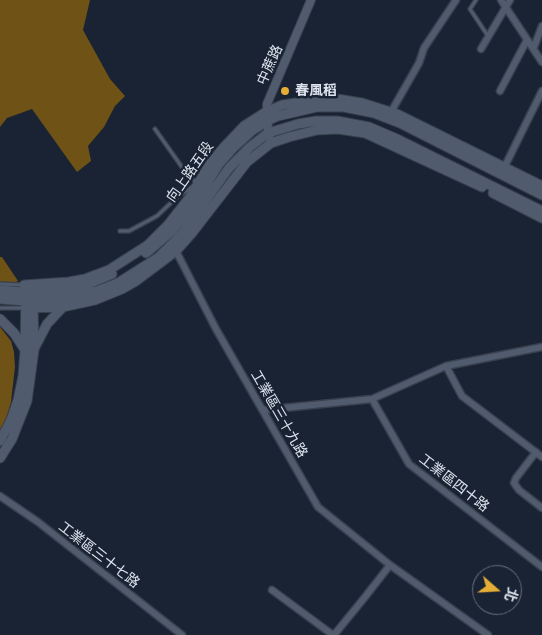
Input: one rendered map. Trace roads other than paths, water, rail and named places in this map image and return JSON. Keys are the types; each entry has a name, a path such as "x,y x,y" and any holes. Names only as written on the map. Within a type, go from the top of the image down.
{"main road":[{"name":"向上路五段","path":"29,297 76,288 101,279 152,250 173,230 197,199 219,164 233,148 282,105 331,98 362,103 392,112 542,186"},
{"name":"向上路五段","path":"29,297 109,270 148,245 168,225 198,184 209,165 244,126 267,117 317,107 344,107 362,110 400,124 542,195"},
{"name":"向上路五段","path":"0,299 29,297 66,298 97,291 118,283 159,257 192,221 229,168 245,151 268,133 316,121 337,121 369,127 542,211"},
{"name":"向上路五段","path":"0,290 63,307 95,300 122,289 136,281 176,251 247,162 271,143 317,130 338,129 365,133 542,218"},
{"path":"0,458 12,439 27,401 30,350 29,297"},
{"path":"0,441 11,420 18,400 30,350 47,324 63,307"},
{"path":"0,319 30,350"}],"street":[{"name":"中蔗路","path":"271,143 267,117 270,94 312,0"},
{"path":"392,112 419,63 424,48 456,0"},
{"path":"501,0 527,40 534,47 542,62"},
{"path":"481,49 510,0"},
{"path":"534,47 542,26"},
{"path":"500,91 527,40"},
{"path":"504,168 510,152 542,92"},
{"path":"270,94 274,101 282,105"},
{"name":"工業區三十九路","path":"176,251 216,330 318,507 390,565 488,635"},
{"path":"263,410 372,399 446,366 542,347"},
{"path":"446,366 462,396 542,457"},
{"name":"工業區四十路","path":"372,399 409,464 542,567"},
{"path":"536,452 514,483 519,490 542,508"},
{"name":"工業區三十七路","path":"0,496 38,522 182,635"},
{"path":"272,590 334,635 390,565"}],"lane":[{"path":"476,0 470,9 488,36"},
{"path":"120,231 129,231 156,216 176,198 198,184 189,177 154,129"},
{"name":"向上路五段","path":"0,284 29,297"},
{"name":"向上路五段","path":"0,308 29,297"}],"place":[{"name":"春風稻","path":"285,91"}]}
